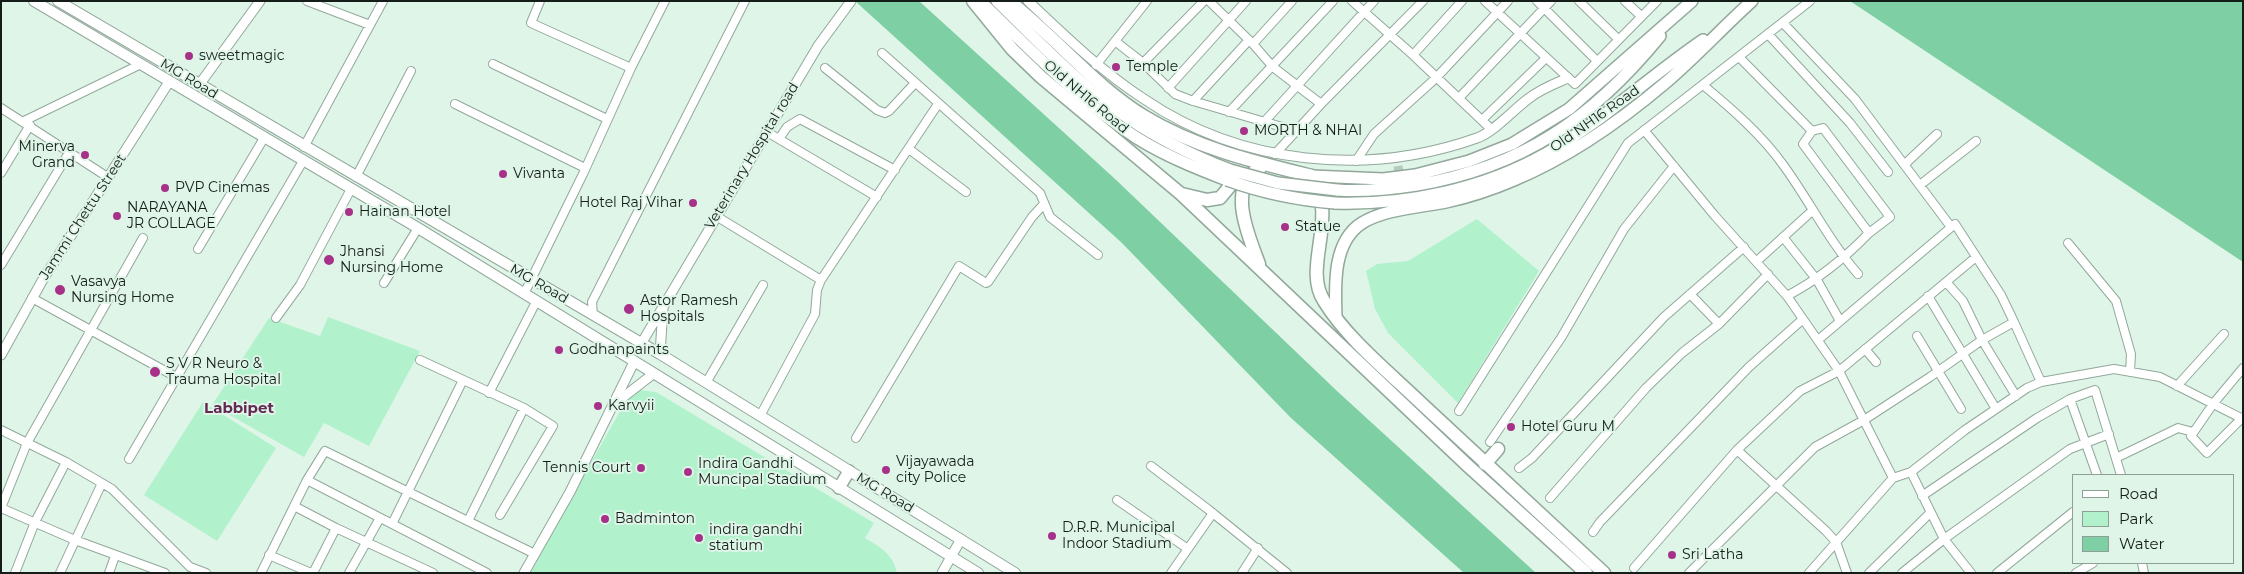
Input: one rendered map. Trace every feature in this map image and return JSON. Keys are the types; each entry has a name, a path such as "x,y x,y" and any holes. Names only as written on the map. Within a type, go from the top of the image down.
{"highway":[{"path":"973,1 1012,49 1041,77 1181,194 1467,465 1586,573"},
{"path":"1009,1 1037,22 1106,89 1144,117 1187,138 1236,157 1312,176 1318,184 1323,214 1316,281 1324,302 1370,354 1485,464 1604,573"},
{"path":"1181,194 1207,200 1220,198 1230,186 1236,167 1236,157"},
{"path":"1260,267 1246,226 1241,201 1248,181 1256,170 1266,165"},
{"path":"1308,313 1324,302"},
{"path":"1485,464 1494,445"}],"main road":[{"name":"MG Road","path":"34,1 303,162 418,228 978,573"},
{"name":"MG Road","path":"57,1 660,354 1015,573"},
{"name":"Old NH16 Road","path":"980,1 1072,89 1112,121 1160,151 1188,165 1228,175 1337,190 1394,188 1449,179 1488,167 1544,142 1608,94 1644,56 1676,16"},
{"name":"Old NH16 Road","path":"997,1 1086,86 1128,118 1253,190 1286,197 1335,203 1400,200 1446,192 1491,178 1546,154 1577,134 1723,26"},
{"path":"1312,176 1369,179 1415,175 1469,161 1512,144 1569,109 1692,1"},
{"path":"1336,317 1335,287 1338,265 1350,235 1361,223 1380,214 1448,202 1478,193 1548,165 1586,143 1657,90 1723,26 1752,1"},
{"path":"839,488 849,471"}],"street":[{"path":"51,12 57,1"},
{"path":"199,85 260,1"},
{"path":"307,1 370,25"},
{"path":"304,147 383,1"},
{"path":"540,1 531,23 631,68"},
{"path":"524,294 586,168 631,68 665,1"},
{"path":"593,315 592,302 745,1"},
{"name":"Veterinary Hospital road","path":"641,344 818,46 844,8 851,1"},
{"path":"1028,1 1096,64 1143,99 1178,120 1217,137 1276,154 1317,160 1398,162 1412,156 1479,137 1529,97 1568,78"},
{"path":"1096,64 1147,1"},
{"path":"1143,63 1204,1"},
{"path":"1209,1 1251,42 1273,67 1321,104"},
{"path":"1168,88 1246,1"},
{"path":"1193,101 1292,1"},
{"path":"1229,112 1333,1"},
{"path":"1352,1 1413,54 1436,78 1491,128"},
{"path":"1265,121 1374,1"},
{"path":"1276,154 1321,104 1423,1"},
{"path":"1413,54 1462,1"},
{"path":"1485,1 1520,36 1574,84 1657,1"},
{"path":"1356,161 1374,134 1436,78 1508,1"},
{"path":"1537,1 1596,60"},
{"path":"1459,98 1520,36 1551,1"},
{"path":"1579,1 1618,39"},
{"path":"1625,1 1641,16"},
{"path":"1459,411 1628,143 1810,1"},
{"path":"1783,22 1855,99 1952,228"},
{"path":"1768,34 1850,123 1888,172"},
{"path":"1115,41 1143,63 1175,94 1296,131"},
{"path":"882,53 1040,193 1050,217 1098,256"},
{"path":"1739,57 1812,131"},
{"path":"1483,119 1546,58"},
{"path":"493,64 607,119"},
{"path":"1,173 27,123 139,65"},
{"path":"825,68 877,110 885,113 914,83"},
{"path":"356,177 411,71"},
{"name":"Jammi Chettu Street","path":"1,355 32,298 169,82"},
{"path":"1703,85 1744,120 1784,165 1812,211 1844,258 1858,274"},
{"path":"455,104 586,168"},
{"path":"760,416 815,314 817,290 820,280 938,104"},
{"path":"1,108 27,123 109,178"},
{"path":"779,139 787,127 800,119 895,170"},
{"path":"1787,296 1816,280 1890,217 1823,128 1812,131 1803,144 1869,233"},
{"path":"1644,130 1715,216 1787,296 1839,371 1893,478"},
{"path":"766,132 877,197"},
{"path":"1905,164 1937,134"},
{"path":"198,249 264,138"},
{"path":"1920,186 1976,141"},
{"path":"909,149 966,192"},
{"path":"1,266 70,151"},
{"path":"129,459 303,162"},
{"path":"1494,445 1561,338 1624,229 1674,166"},
{"path":"276,318 300,285 351,189"},
{"path":"856,438 959,266 986,283 988,282 1032,217 1044,204"},
{"path":"1757,261 1812,211"},
{"path":"716,216 820,280"},
{"path":"1818,340 1955,224 2002,295 2041,382"},
{"path":"384,283 418,228"},
{"path":"1783,237 1816,280 1840,321"},
{"path":"143,238 27,443 1,508 115,556 165,573"},
{"path":"2068,242 2116,301 2130,354 2130,372"},
{"path":"1519,468 1586,401 1664,317 1744,247"},
{"path":"1634,568 1737,450 1800,391 1839,371 1976,257"},
{"path":"1550,498 1646,388 1682,353 1719,324 1768,274"},
{"path":"1946,282 1963,301 1982,340 2016,396"},
{"path":"706,383 763,285"},
{"path":"1690,294 1719,324"},
{"path":"1928,296 1996,409"},
{"path":"32,298 178,378"},
{"path":"489,393 536,302"},
{"path":"660,354 663,305"},
{"path":"1593,532 1600,522 1749,367 1803,319"},
{"path":"1689,573 1815,447 1864,420 1939,371 1982,340 2014,322"},
{"path":"2177,386 2224,334"},
{"path":"1917,336 1961,410"},
{"path":"1865,349 1876,362"},
{"path":"420,360 524,408 553,426 500,514"},
{"path":"524,573 566,500 615,404 634,362"},
{"path":"1809,573 1893,478 1911,472 1996,409 2041,382 2114,369 2160,377 2213,404 2242,418 2207,453 2191,436 2213,404 2243,368"},
{"path":"615,404 653,374"},
{"path":"392,524 463,380"},
{"path":"1922,496 2037,418 2070,399 2095,390 2121,474"},
{"path":"2070,399 2097,474"},
{"path":"468,521 524,408"},
{"path":"2116,458 2178,428 2193,432"},
{"path":"1,430 66,462 102,483 117,494 188,570 206,573"},
{"path":"1902,573 1944,539 2070,450 2109,434"},
{"path":"1737,450 1836,542 1847,573"},
{"path":"261,573 269,554 324,451 408,490 535,554"},
{"path":"15,573 35,522 66,462"},
{"path":"1150,466 1213,512 1287,573"},
{"path":"1911,472 1944,539 1971,573"},
{"path":"308,480 487,573"},
{"path":"60,573 102,483"},
{"path":"1117,500 1188,549"},
{"path":"294,506 336,528 433,573"},
{"path":"1173,572 1213,512"},
{"path":"1869,573 1930,513"},
{"path":"1997,573 2072,513"},
{"path":"349,573 380,518"},
{"path":"269,554 312,573 336,528"},
{"path":"942,573 961,539"},
{"path":"1242,573 1258,548"},
{"path":"108,573 115,556"},
{"path":"2076,573 2091,564"}],"green space":[{"path":"1477,219 1539,271 1458,403 1388,333 1375,309 1366,271 1377,264 1408,261"},
{"path":"328,317 420,351 369,446 324,423 304,457 212,405 269,318 320,336"},
{"name":"Indira Gandhi Muncipal Stadium","path":"640,390 656,392 874,523 865,538 881,548 889,556 897,573 529,573 624,404"},
{"path":"203,402 276,448 217,541 144,495"}],"water":[{"path":"855,1 919,1 1114,178 1337,391 1536,573 1464,573 1290,417 1122,243"},
{"path":"1850,1 2243,1 2243,262"}],"tunnel":[{"path":"1398,166 1406,215"}],"place":[{"name":"sweetmagic","path":"189,56"},
{"name":"Temple","path":"1116,67"},
{"name":"MORTH & NHAI","path":"1244,131"},
{"name":"Minerva Grand","path":"85,155"},
{"name":"Vivanta","path":"503,174"},
{"name":"PVP Cinemas","path":"165,188"},
{"name":"Hotel Raj Vihar","path":"693,203"},
{"name":"Hainan Hotel","path":"349,212"},
{"name":"NARAYANA JR COLLAGE","path":"117,216"},
{"name":"Statue","path":"1285,227"},
{"name":"Jhansi Nursing Home","path":"329,260"},
{"name":"Vasavya Nursing Home","path":"60,290"},
{"name":"Astor Ramesh Hospitals","path":"629,309"},
{"name":"Godhanpaints","path":"559,350"},
{"name":"S V R Neuro & Trauma Hospital","path":"155,372"},
{"name":"Karvyii","path":"598,406"},
{"name":"Hotel Guru M","path":"1511,427"},
{"name":"Tennis Court","path":"641,468"},
{"name":"Vijayawada city Police","path":"886,470"},
{"name":"Indira Gandhi Muncipal Stadium","path":"688,472"},
{"name":"Badminton","path":"605,519"},
{"name":"D.R.R. Municipal Indoor Stadium","path":"1052,536"},
{"name":"indira gandhi statium","path":"699,538"},
{"name":"Sri Latha","path":"1672,555"}],"district":[{"name":"Labbipet","path":"239,409"}]}
